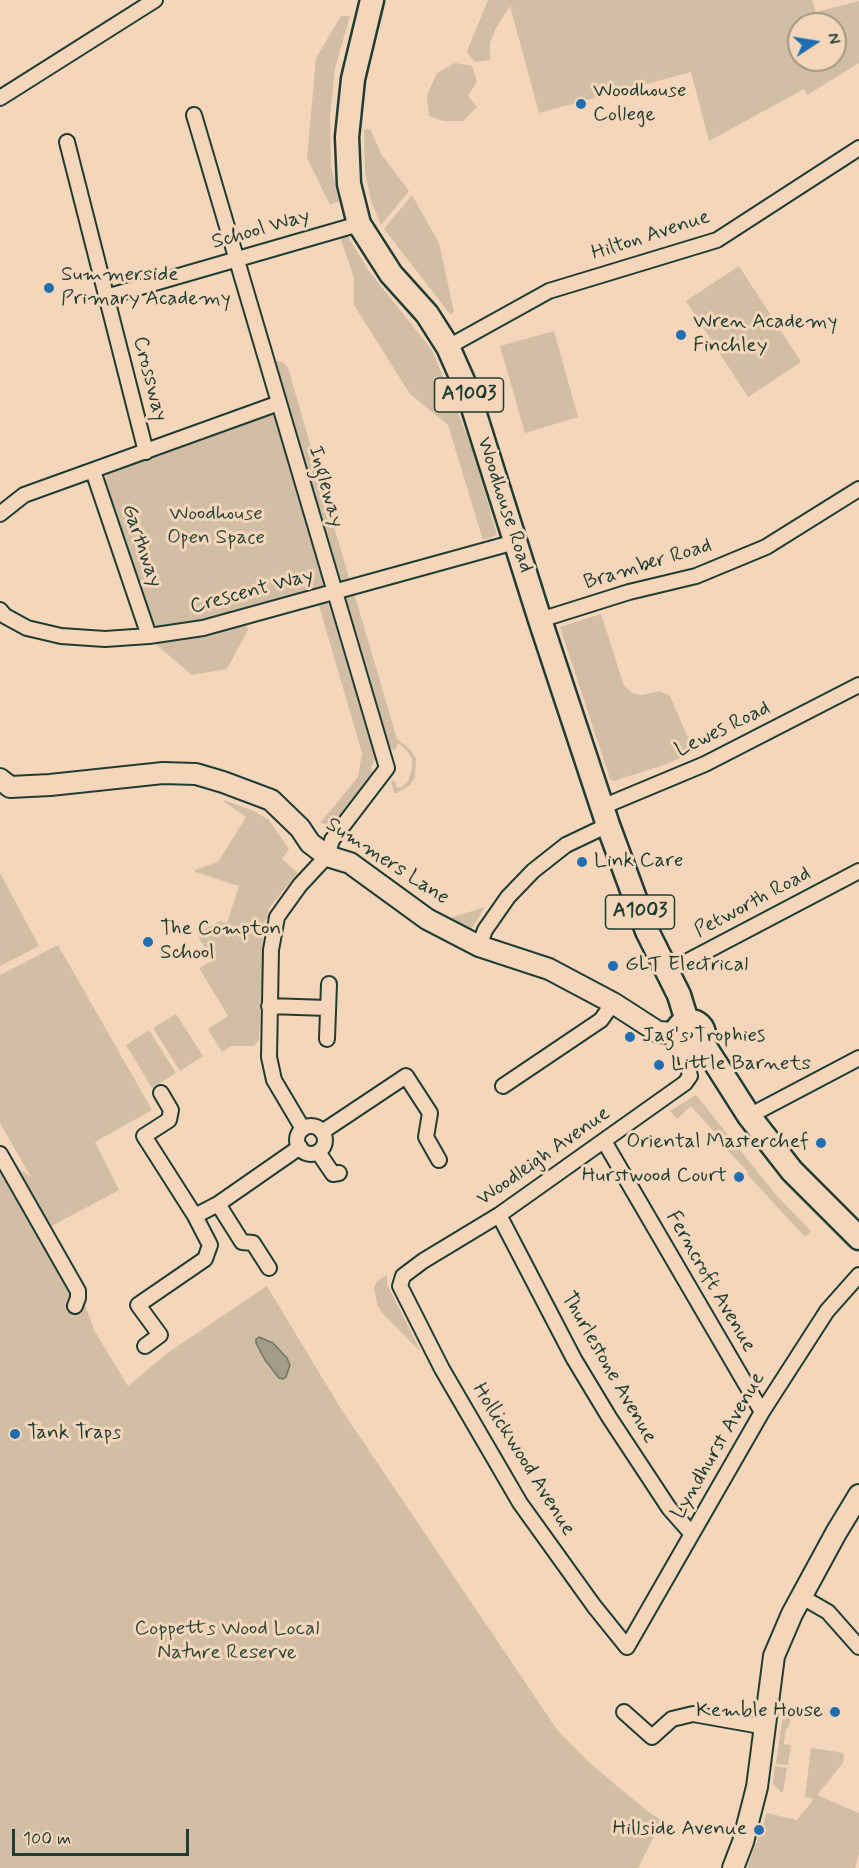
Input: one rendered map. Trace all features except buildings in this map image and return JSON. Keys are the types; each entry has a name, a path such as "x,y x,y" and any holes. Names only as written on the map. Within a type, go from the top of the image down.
{"main road":[{"name":"Woodhouse Road","path":"372,0 353,80 347,137 349,184 359,224 391,274 427,314 448,347 468,392 605,816 647,931 679,995 688,1036 792,1171 859,1238"}],"street":[{"path":"0,98 155,0"},
{"name":"Ingleway","path":"194,115 387,768 332,840 327,856"},
{"name":"Crossway","path":"67,142 146,452"},
{"name":"Hilton Avenue","path":"448,347 549,291 717,240 859,148"},
{"name":"School Way","path":"106,297 359,224"},
{"path":"0,514 24,495 279,403"},
{"name":"Garthway","path":"93,471 149,636"},
{"name":"Bramber Road","path":"540,620 629,592 696,576 766,547 859,489"},
{"name":"Crescent Way","path":"0,610 5,616 27,628 61,636 105,639 149,636 203,628 515,542"},
{"name":"Lewes Road","path":"479,946 485,930 508,897 533,871 605,816 859,685"},
{"name":"Summers Lane","path":"3,786 50,785 163,772 196,774 223,782 271,800 300,828 310,843 327,856 350,862 427,919 479,946 549,969 613,1003 658,1032 688,1036"},
{"path":"303,1129 274,1080 269,1057 271,950 277,917 300,885 327,856"},
{"name":"Petworth Road","path":"667,972 859,871"},
{"path":"327,1039 329,984"},
{"path":"503,1086 601,1020 613,1003"},
{"path":"269,1006 327,1008"},
{"name":"Woodleigh Avenue","path":"400,1286 403,1276 423,1261 500,1215 685,1083 690,1076 686,1059 688,1036"},
{"path":"749,1116 859,1058"},
{"path":"322,1132 406,1076 430,1113 426,1137 440,1160"},
{"path":"145,1346 160,1335 138,1305 205,1259 210,1245 195,1216 144,1136 170,1120 171,1110 161,1093"},
{"path":"314,1126 322,1132 325,1141 318,1152 308,1153 300,1147 298,1139 303,1129 314,1126"},
{"name":"Ferncroft Avenue","path":"604,1141 762,1412"},
{"path":"195,1216 218,1204 300,1147"},
{"path":"318,1152 333,1174 339,1173"},
{"path":"0,1154 78,1291 75,1306"},
{"path":"218,1204 242,1242 254,1244 269,1268"},
{"name":"Thurlestone Avenue","path":"500,1215 574,1359 669,1508 692,1534"},
{"name":"Lyndhurst Avenue","path":"627,1647 762,1412 827,1311 859,1275"},
{"name":"Hollickwood Avenue","path":"400,1286 442,1369 520,1503 594,1606 627,1647"},
{"path":"733,1868 743,1842 754,1797 766,1727 774,1656 792,1614 859,1495"},
{"path":"802,1597 828,1612 859,1647"},
{"path":"624,1712 652,1737 672,1719 693,1714 766,1727"}],"green space":[{"path":"488,0 812,0 816,12 787,12 787,72 844,72 807,95 804,89 709,141 691,72 539,113 510,6 496,28 490,43 490,60 474,62 467,51"},
{"path":"859,1 859,63 847,70 847,12 816,12"},
{"path":"341,16 350,16 335,68 330,117 331,166 339,201 330,205 307,158 316,58"},
{"path":"455,63 472,66 477,82 468,96 477,107 463,121 443,121 429,116 427,95 437,73"},
{"path":"364,129 371,130 381,154 409,191 381,225 371,201 365,173"},
{"path":"412,195 439,243 454,312 450,314 384,229"},
{"path":"347,235 369,271 432,350 474,452 497,535 483,540 448,425 410,394 354,305 354,278 340,237"},
{"path":"739,266 801,362 748,397 686,301"},
{"path":"554,331 578,417 525,433 500,346"},
{"path":"271,360 283,362 288,368 349,578 338,582"},
{"name":"Woodhouse Open Space","path":"274,411 329,588 197,624 156,630 148,625 103,487 107,473"},
{"path":"354,593 397,739 410,749 416,759 415,777 410,785 397,793 394,793 391,781 395,781 397,788 402,787 408,781 412,759 398,743 395,750 385,746 341,597"},
{"path":"333,598 379,752 371,767 374,776 331,830 321,822 358,777 362,753 318,602"},
{"path":"601,614 624,686 634,694 643,695 659,691 670,696 694,752 664,765 614,781 610,779 560,627"},
{"path":"246,622 248,630 227,669 192,675 152,641"},
{"path":"224,800 254,811 269,820 289,849 282,859 298,873 269,908 268,917 264,923 259,1040 254,1046 231,1046 222,1052 208,1029 228,1016 199,968 212,961 199,938 202,931 219,921 227,923 239,886 195,872 195,870 218,862 246,817"},
{"path":"0,873 39,946 0,966"},
{"path":"485,907 469,933 444,920"},
{"path":"58,945 152,1110 95,1142 119,1190 50,1227 15,1166 31,1177 0,1123 0,975"},
{"path":"176,1014 203,1056 180,1071 153,1028"},
{"path":"149,1030 176,1073 152,1088 126,1045"},
{"path":"696,1095 776,1195 811,1231 805,1237 747,1174 748,1172 724,1147 726,1145 691,1106 677,1119 670,1111"},
{"name":"Coppetts Wood Local Nature Reserve","path":"0,1155 80,1305 85,1305 94,1330 128,1386 169,1352 267,1286 341,1409 558,1731 592,1765 662,1821 638,1868 0,1868"},
{"path":"387,1275 387,1284 421,1352 383,1314 377,1304 374,1288 377,1281"},
{"path":"783,1713 791,1714 784,1744 791,1745 788,1765 776,1764"},
{"path":"811,1748 844,1753 843,1763 817,1795 859,1813 859,1853 855,1868 747,1868 767,1813 797,1820 814,1799 805,1797"},
{"path":"775,1766 787,1768 783,1792 773,1784"}],"shaded area":[{"path":"259,1337 273,1343 287,1358 290,1365 283,1379 279,1378 265,1360 256,1343"}],"place":[{"name":"Woodhouse College","path":"581,104"},
{"name":"Summerside Primary Academy","path":"49,288"},
{"name":"Wren Academy Finchley","path":"681,335"},
{"name":"Link Care","path":"582,862"},
{"name":"The Compton School","path":"148,942"},
{"name":"GLT Electrical","path":"613,966"},
{"name":"Jag's Trophies","path":"630,1037"},
{"name":"Little Barnets","path":"659,1065"},
{"name":"Oriental Masterchef","path":"821,1143"},
{"name":"Hurstwood Court","path":"739,1177"},
{"name":"Tank Traps","path":"15,1434"},
{"name":"Kemble House","path":"835,1712"},
{"name":"Hillside Avenue","path":"759,1830"}]}
